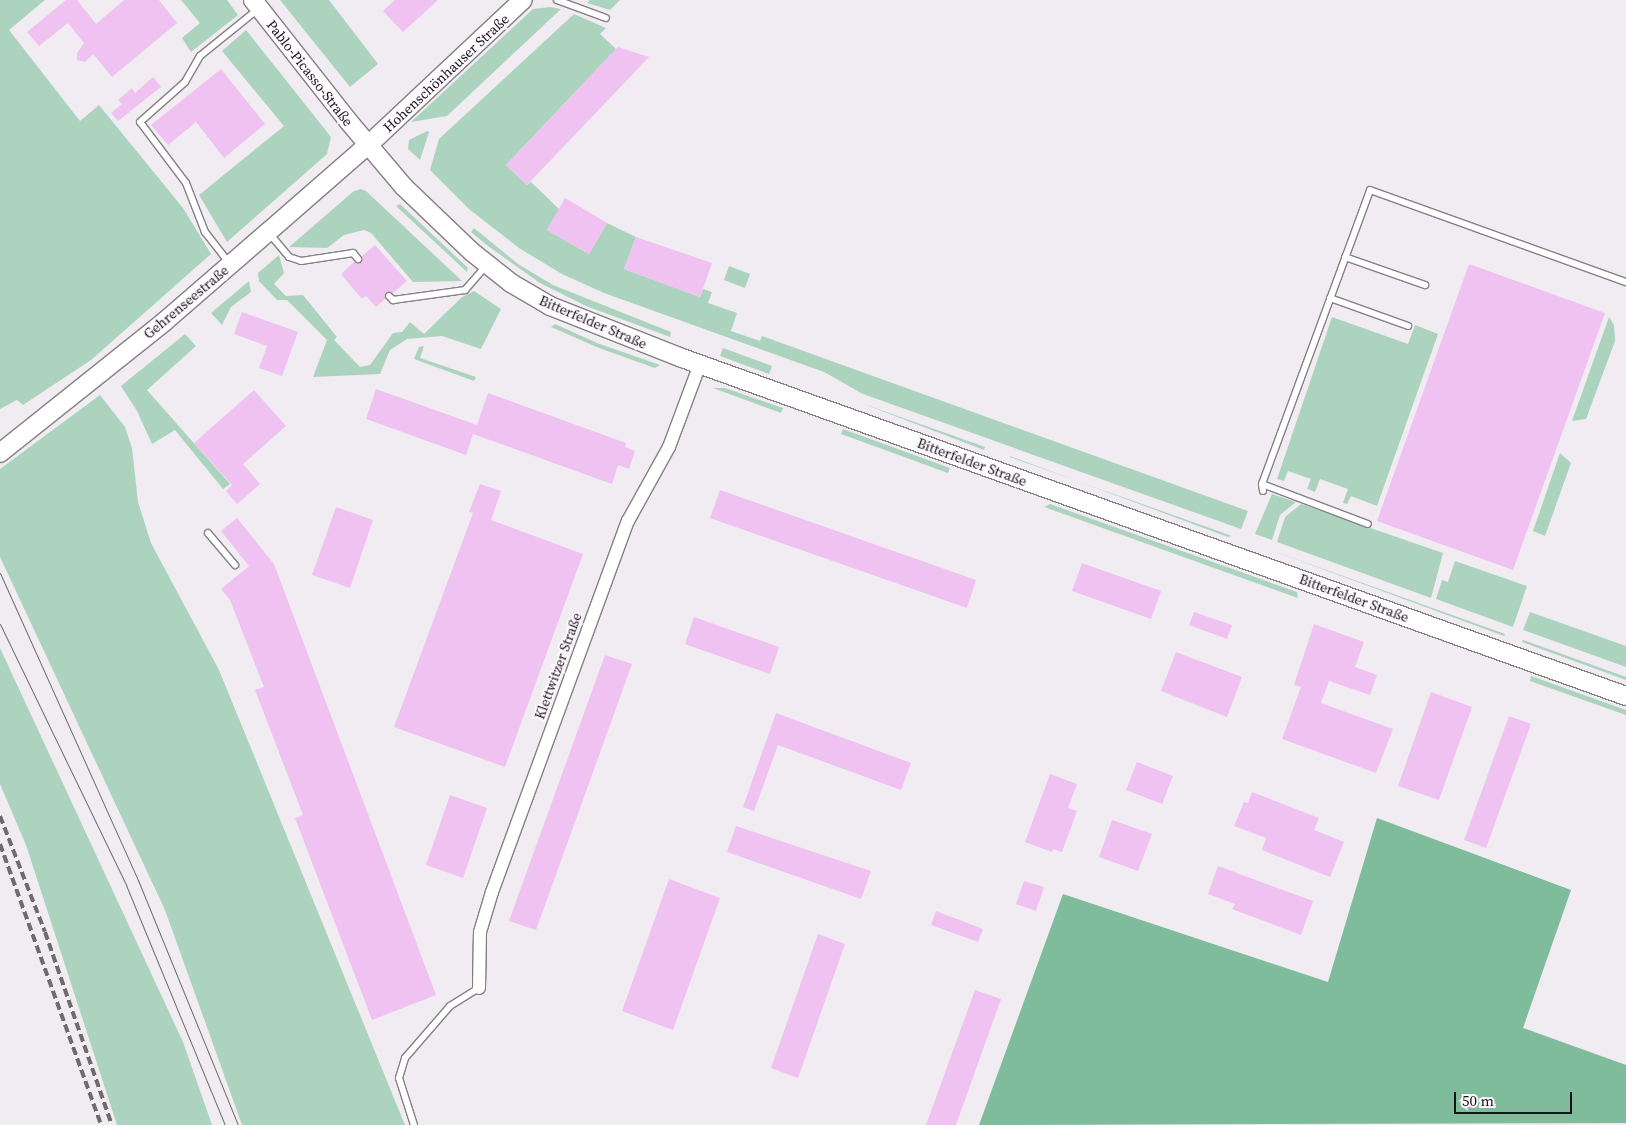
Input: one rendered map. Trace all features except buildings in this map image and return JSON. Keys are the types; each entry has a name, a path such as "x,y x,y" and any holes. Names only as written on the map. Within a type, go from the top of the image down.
{"main road":[{"name":"Hohenschönhauser Straße","path":"368,146 523,0"},
{"name":"Pablo-Picasso-Straße","path":"256,4 368,146"},
{"name":"Gehrenseestraße","path":"0,454 231,264 368,146"},
{"name":"Bitterfelder Straße","path":"368,146 404,186 487,265 521,289 563,312 700,364 1626,696"}],"street":[{"name":"Klettwitzer Straße","path":"479,988 478,949 485,912 628,521 669,447 700,364"}],"lane":[{"path":"557,0 606,18"},
{"path":"231,264 205,232 186,183 140,122 185,82 200,56 256,4"},
{"path":"1368,524 1263,487 1370,190 1626,282"},
{"path":"268,232 289,257 301,261 353,253 358,259"},
{"path":"1345,257 1425,285"},
{"path":"389,296 393,300 465,290 487,265"},
{"path":"1330,298 1408,326"},
{"path":"208,534 235,565"},
{"path":"414,1125 399,1078 405,1058 450,1006 479,988"}],"green space":[{"path":"0,0 45,0 9,30 80,121 99,105 183,208 211,254 91,360 23,405 17,400 0,409"},
{"path":"181,0 227,0 238,15 191,52 182,38 200,23"},
{"path":"280,0 329,0 378,64 350,87"},
{"path":"590,0 620,0 610,10 587,3"},
{"path":"550,7 561,9 447,116 411,122 533,9"},
{"path":"574,14 606,28 600,34 616,49 506,165 527,185 531,182 559,209 547,230 589,254 607,223 636,237 624,269 700,297 703,289 712,292 708,303 737,313 731,331 760,341 762,336 1248,511 1241,529 863,394 824,372 604,293 562,274 519,248 469,209 430,170 439,139"},
{"path":"246,30 331,137 327,154 227,242 199,195 284,126 222,51"},
{"path":"427,131 429,132 420,160 408,149 409,140"},
{"path":"361,189 366,191 462,281 413,282 371,233 364,230 344,235 327,248 289,247 354,191"},
{"path":"400,204 468,268 467,272 396,206"},
{"path":"474,228 518,264 553,285 671,332 670,337 586,306 540,283 471,232"},
{"path":"279,255 284,273 274,284 286,296 303,295 337,337 334,340 360,367 370,365 393,333 402,332 410,322 424,334 462,297 474,291 501,309 481,349 442,336 407,339 390,350 380,374 313,377 327,340 287,300 277,300 259,281 258,273"},
{"path":"729,266 750,274 745,288 724,280"},
{"path":"249,281 251,292 231,307 222,325 211,313"},
{"path":"1332,317 1408,344 1415,325 1438,334 1377,506 1351,496 1347,504 1343,503 1348,489 1320,479 1315,492 1307,489 1311,479 1288,471 1284,481 1277,479"},
{"path":"1609,317 1614,325 1615,341 1586,419 1572,421"},
{"path":"555,324 597,343 660,365 655,368 599,348 551,327"},
{"path":"185,334 196,346 147,390 230,484 223,489 175,430 152,444 137,411 121,386"},
{"path":"424,346 420,358 476,377 474,381 414,359 419,347"},
{"path":"723,348 772,366 769,374 720,356"},
{"path":"713,388 725,388 783,408 781,413"},
{"path":"100,395 125,427 132,448 138,502 151,543 219,670 405,1125 242,1125 165,910 0,557 0,469"},
{"path":"861,403 985,447 984,450"},
{"path":"843,429 950,468 948,473 841,434"},
{"path":"1560,453 1571,463 1545,536 1533,531"},
{"path":"1010,456 1074,480 1010,457"},
{"path":"1074,480 1232,536 1228,537"},
{"path":"1272,494 1296,502 1280,515 1272,540 1255,534"},
{"path":"1050,504 1297,592 1298,598 1044,507"},
{"path":"1301,504 1443,553 1431,598 1277,542 1285,517"},
{"path":"1257,545 1505,634 1504,636"},
{"path":"1455,561 1527,586 1513,627 1436,599 1442,580 1448,582"},
{"path":"1530,612 1626,646 1626,667 1523,630"},
{"path":"1523,640 1626,677 1626,680 1522,642"},
{"path":"0,648 183,1042 212,1125 117,1125 26,845 0,784"},
{"path":"1531,676 1626,710 1626,715 1530,681"},
{"path":"1377,818 1571,890 1523,1028 1626,1065 1626,1123 979,1125 1063,894 1328,982"}],"tram line":[{"path":"0,573 138,880 238,1125"},
{"path":"0,624 126,885 225,1125"}],"railway":[{"path":"0,816 45,932 112,1125"},
{"path":"0,844 101,1125"}]}
